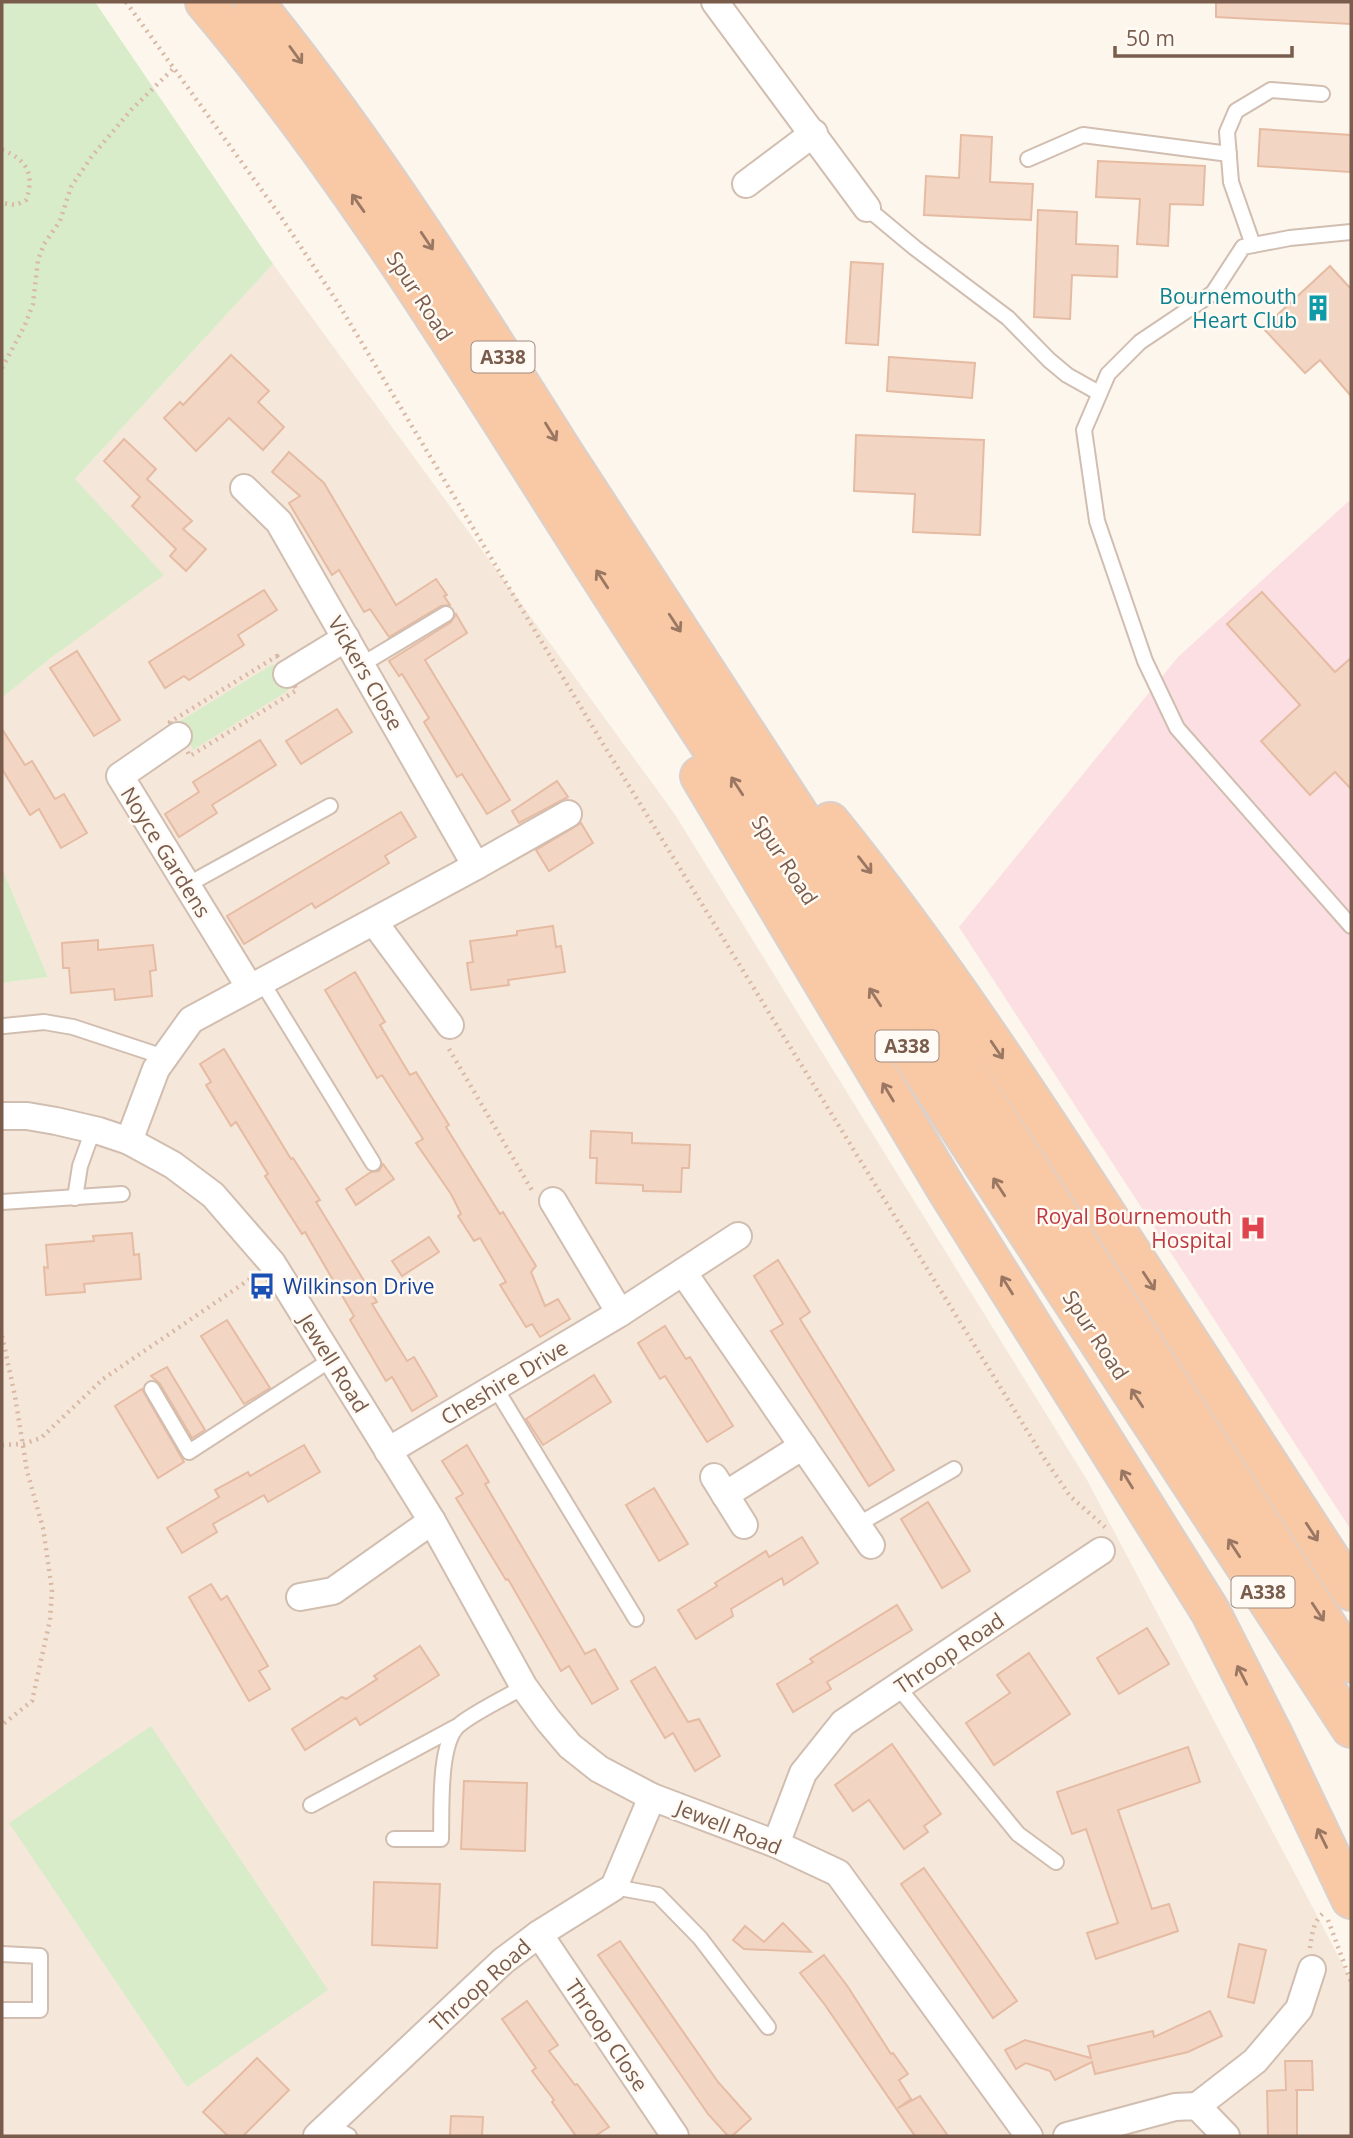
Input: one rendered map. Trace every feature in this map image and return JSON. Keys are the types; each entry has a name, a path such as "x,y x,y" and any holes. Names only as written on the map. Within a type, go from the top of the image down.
{"highway":[{"name":"Spur Road","path":"205,2 308,132 372,223 638,636 1188,1443 1351,1664"},
{"name":"Spur Road","path":"254,2 372,160 457,285 566,457 740,721 1188,1443 1351,1728"},
{"path":"638,636 698,772 947,1190 1210,1611 1279,1748 1333,1905"},
{"path":"740,721 808,796 869,870 967,1005 1061,1144 1351,1591"}],"street":[{"path":"715,2 867,208"},
{"path":"747,184 814,133"},
{"name":"Vickers Close","path":"244,488 279,522 476,866"},
{"path":"287,674 346,638"},
{"name":"Noyce Gardens","path":"178,736 120,776 187,886 256,985"},
{"path":"129,1141 156,1069 191,1020 568,814"},
{"path":"374,922 450,1025"},
{"name":"Jewell Road","path":"2,1116 27,1116 93,1130 129,1141 173,1165 213,1195 272,1263 432,1521 524,1687 570,1746 599,1769 652,1797 776,1844 838,1873 1029,2136"},
{"path":"553,1201 620,1313"},
{"name":"Cheshire Drive","path":"388,1451 620,1313 738,1236"},
{"path":"683,1272 864,1535"},
{"path":"744,1525 719,1486 803,1446"},
{"path":"300,1597 333,1591 432,1521"},
{"name":"Throop Road","path":"776,1844 803,1773 843,1723 1105,1540"},
{"path":"614,1887 652,1797"},
{"name":"Throop Road","path":"332,2132 503,1961 538,1934 614,1887"},
{"name":"Throop Close","path":"538,1934 675,2136"},
{"path":"1067,2136 1175,2107 1197,2106 1255,2061 1299,2009 1312,1969"},
{"path":"1197,2106 1226,2136"}],"lane":[{"path":"1253,245 1231,182 1227,132 1236,111 1271,90 1322,94"},
{"path":"1028,159 1083,135 1229,154"},
{"path":"867,208 1007,318 1067,375 1099,393"},
{"path":"1351,232 1290,238 1243,247 1213,293 1140,342 1108,374 1084,430 1097,521 1145,661 1177,728 1351,926"},
{"path":"361,665 446,614"},
{"path":"187,886 330,806"},
{"path":"256,985 373,1163"},
{"path":"4,1026 44,1022 73,1027 164,1057"},
{"path":"75,1198 80,1166 93,1130"},
{"path":"2,1202 122,1194"},
{"path":"152,1389 189,1452 332,1359"},
{"path":"495,1387 636,1619"},
{"path":"864,1535 954,1469"},
{"path":"311,1805 524,1687"},
{"path":"898,1687 1018,1834 1056,1862"},
{"path":"394,1839 441,1839 444,1764 448,1743 456,1727"},
{"path":"614,1887 658,1895 700,1938 768,2027"},
{"path":"2,1954 40,1956 40,2010 2,2010"}],"path":[{"path":"126,2 279,214 335,300 600,739 1044,1458 1105,1540"},
{"path":"2,368 25,325 33,304 41,252 60,221 71,187 92,156 132,109 173,69"},
{"path":"2,150 14,154 29,170 31,186 26,200 16,205 2,203"},
{"path":"277,656 287,674 297,690 190,756 170,722 277,656"},
{"path":"450,1025 449,1049 525,1180 532,1191 553,1201"},
{"path":"2,1445 23,1444 41,1438 103,1379 272,1263"},
{"path":"2,1336 27,1471 43,1528 52,1590 50,1620 32,1701 2,1725"},
{"path":"1312,1969 1308,1961 1313,1928 1320,1915 1333,1905 1351,1982"}],"shaded area":[{"path":"273,264 674,813 1087,1480 1351,1980 1351,2136 2,2136 2,983 48,977 2,868 2,698 52,657 75,479"},
{"name":"Royal Bournemouth Hospital","path":"1351,499 1351,1530 959,927 1178,657"}],"green space":[{"path":"2,2 95,2 273,264 75,479 164,575 52,657 2,698"},
{"path":"273,664 289,690 193,750 177,723"},
{"path":"2,868 48,977 2,983"},
{"path":"151,1726 328,1990 187,2087 9,1823"}],"building":[{"path":"1216,2 1351,2 1351,24 1216,17"},
{"path":"1260,129 1351,135 1350,172 1258,166"},
{"path":"961,135 992,137 990,182 1033,184 1031,220 924,215 926,176 959,178"},
{"path":"1098,161 1205,166 1203,205 1170,204 1168,246 1137,244 1140,199 1096,197"},
{"path":"1038,210 1077,212 1076,244 1118,246 1117,277 1072,275 1070,319 1034,317"},
{"path":"851,262 883,264 878,345 846,343"},
{"name":"Bournemouth Heart Club","path":"1330,266 1351,289 1351,396 1320,360 1305,373 1263,328"},
{"path":"231,355 269,391 258,402 284,427 263,450 229,418 196,451 164,418 180,402 183,405"},
{"path":"889,357 975,363 972,398 887,391"},
{"path":"856,435 984,440 980,535 913,532 915,494 854,491"},
{"path":"124,439 156,469 147,479 192,521 183,529 206,549 186,571 170,556 176,549 132,506 140,497 104,461"},
{"path":"289,452 324,483 396,605 436,579 450,605 441,606 389,637 370,609 364,612 339,570 332,575 289,503 300,496 272,472"},
{"path":"264,590 277,610 238,635 244,645 189,680 184,676 165,688 149,662"},
{"path":"1262,592 1335,672 1351,658 1351,789 1335,772 1310,795 1261,741 1300,705 1227,624"},
{"path":"456,614 467,633 425,660 510,800 487,814 462,774 457,777 424,722 429,718 402,674 399,676 389,661 451,622"},
{"path":"77,651 120,720 94,736 50,668"},
{"path":"337,709 352,732 301,764 286,741"},
{"path":"2,729 25,765 32,761 55,799 64,794 87,833 61,848 39,809 30,815 2,769"},
{"path":"260,740 276,765 212,805 217,813 179,837 165,814 199,792 193,782"},
{"path":"557,781 568,797 519,823 512,811"},
{"path":"401,812 416,837 385,856 389,863 315,908 312,903 244,944 227,916"},
{"path":"581,823 593,843 549,871 536,850"},
{"path":"553,926 556,947 561,946 565,972 508,980 509,985 471,990 467,963 473,962 470,941 517,935 517,931"},
{"path":"98,940 98,950 153,945 156,970 150,971 152,996 115,1000 114,989 71,993 69,968 63,968 62,943"},
{"path":"355,972 385,1022 380,1025 410,1075 416,1072 449,1125 446,1127 536,1266 531,1272 545,1306 558,1299 570,1319 540,1337 532,1324 526,1327 500,1285 506,1282 480,1238 474,1241 458,1216 461,1214 451,1194 416,1143 423,1139 382,1075 377,1078 325,990"},
{"path":"224,1049 291,1159 293,1158 320,1200 316,1202 377,1302 372,1304 407,1361 414,1357 437,1396 412,1411 392,1377 386,1381 350,1320 354,1316 305,1232 302,1234 265,1176 268,1174 236,1122 231,1126 206,1085 211,1082 200,1064"},
{"path":"591,1131 632,1133 632,1143 690,1145 689,1168 682,1168 681,1192 643,1191 643,1185 596,1183 597,1158 590,1158"},
{"path":"383,1164 394,1179 356,1205 346,1189 371,1172 379,1171"},
{"path":"132,1233 134,1255 139,1254 141,1279 84,1284 85,1292 46,1295 46,1245 94,1241 93,1236"},
{"path":"429,1237 439,1252 402,1276 392,1261"},
{"path":"778,1260 810,1312 800,1319 894,1470 869,1486 771,1331 783,1324 754,1276"},
{"path":"227,1320 270,1388 244,1404 201,1336"},
{"path":"665,1326 686,1359 690,1357 733,1426 707,1442 665,1376 660,1379 638,1343"},
{"path":"167,1367 205,1430 192,1438 160,1384 151,1376"},
{"path":"594,1375 611,1402 543,1445 526,1419"},
{"path":"142,1389 184,1462 158,1478 115,1406"},
{"path":"304,1445 320,1472 268,1502 264,1495 213,1524 217,1532 182,1553 167,1528 219,1497 215,1490 248,1472 250,1476"},
{"path":"467,1445 489,1482 485,1484 585,1654 595,1649 618,1689 592,1704 569,1666 561,1671 508,1579 506,1580 456,1498 463,1494 442,1461"},
{"path":"654,1488 688,1544 659,1561 626,1505"},
{"path":"928,1502 970,1571 942,1588 901,1519"},
{"path":"802,1537 818,1563 784,1585 782,1578 731,1609 733,1616 696,1639 678,1610 766,1551 769,1557"},
{"path":"211,1584 221,1600 227,1596 268,1666 259,1671 270,1689 249,1701 189,1597"},
{"path":"897,1605 912,1630 827,1682 831,1689 793,1712 777,1684 813,1662 810,1659"},
{"path":"1147,1628 1169,1664 1119,1694 1097,1658"},
{"path":"420,1646 439,1675 360,1725 356,1718 305,1750 292,1729 342,1697 346,1699 377,1679 374,1676"},
{"path":"1029,1653 1070,1714 994,1765 966,1723 1010,1693 997,1675"},
{"path":"655,1667 688,1722 699,1719 720,1756 695,1771 673,1733 665,1738 631,1681"},
{"path":"892,1744 941,1814 924,1826 928,1832 904,1849 869,1800 853,1811 835,1785"},
{"path":"1188,1747 1200,1782 1118,1810 1152,1909 1169,1904 1178,1931 1096,1959 1087,1933 1118,1923 1086,1829 1072,1834 1057,1792"},
{"path":"464,1781 527,1783 525,1851 461,1849"},
{"path":"924,1868 1017,2001 993,2018 901,1884"},
{"path":"374,1882 440,1884 437,1948 372,1945"},
{"path":"783,1923 811,1952 744,1949 733,1940 745,1926 764,1942"},
{"path":"620,1941 718,2082 751,2119 732,2136 728,2136 708,2114 598,1955"},
{"path":"1239,1944 1266,1950 1254,2003 1228,1997"},
{"path":"824,1955 891,2054 893,2053 908,2074 899,2080 911,2099 898,2108 920,2096 948,2136 915,2136 800,1973"},
{"path":"527,2001 558,2045 549,2051 609,2127 595,2136 576,2136 532,2071 536,2068 502,2019"},
{"path":"1210,2011 1222,2036 1188,2052 1095,2074 1092,2062 1055,2080 1050,2071 1026,2063 1016,2069 1005,2050 1025,2040 1091,2058 1088,2046 1153,2031 1154,2037"},
{"path":"257,2058 289,2090 243,2136 228,2136 203,2112"},
{"path":"1285,2061 1312,2061 1313,2090 1297,2090 1297,2136 1268,2136 1267,2091 1286,2090"},
{"path":"451,2116 483,2117 482,2136 450,2136"}],"place":[{"name":"Bournemouth Heart Club","path":"1318,308"},
{"name":"Royal Bournemouth Hospital","path":"1253,1228"},
{"name":"Wilkinson Drive","path":"262,1286"}]}
